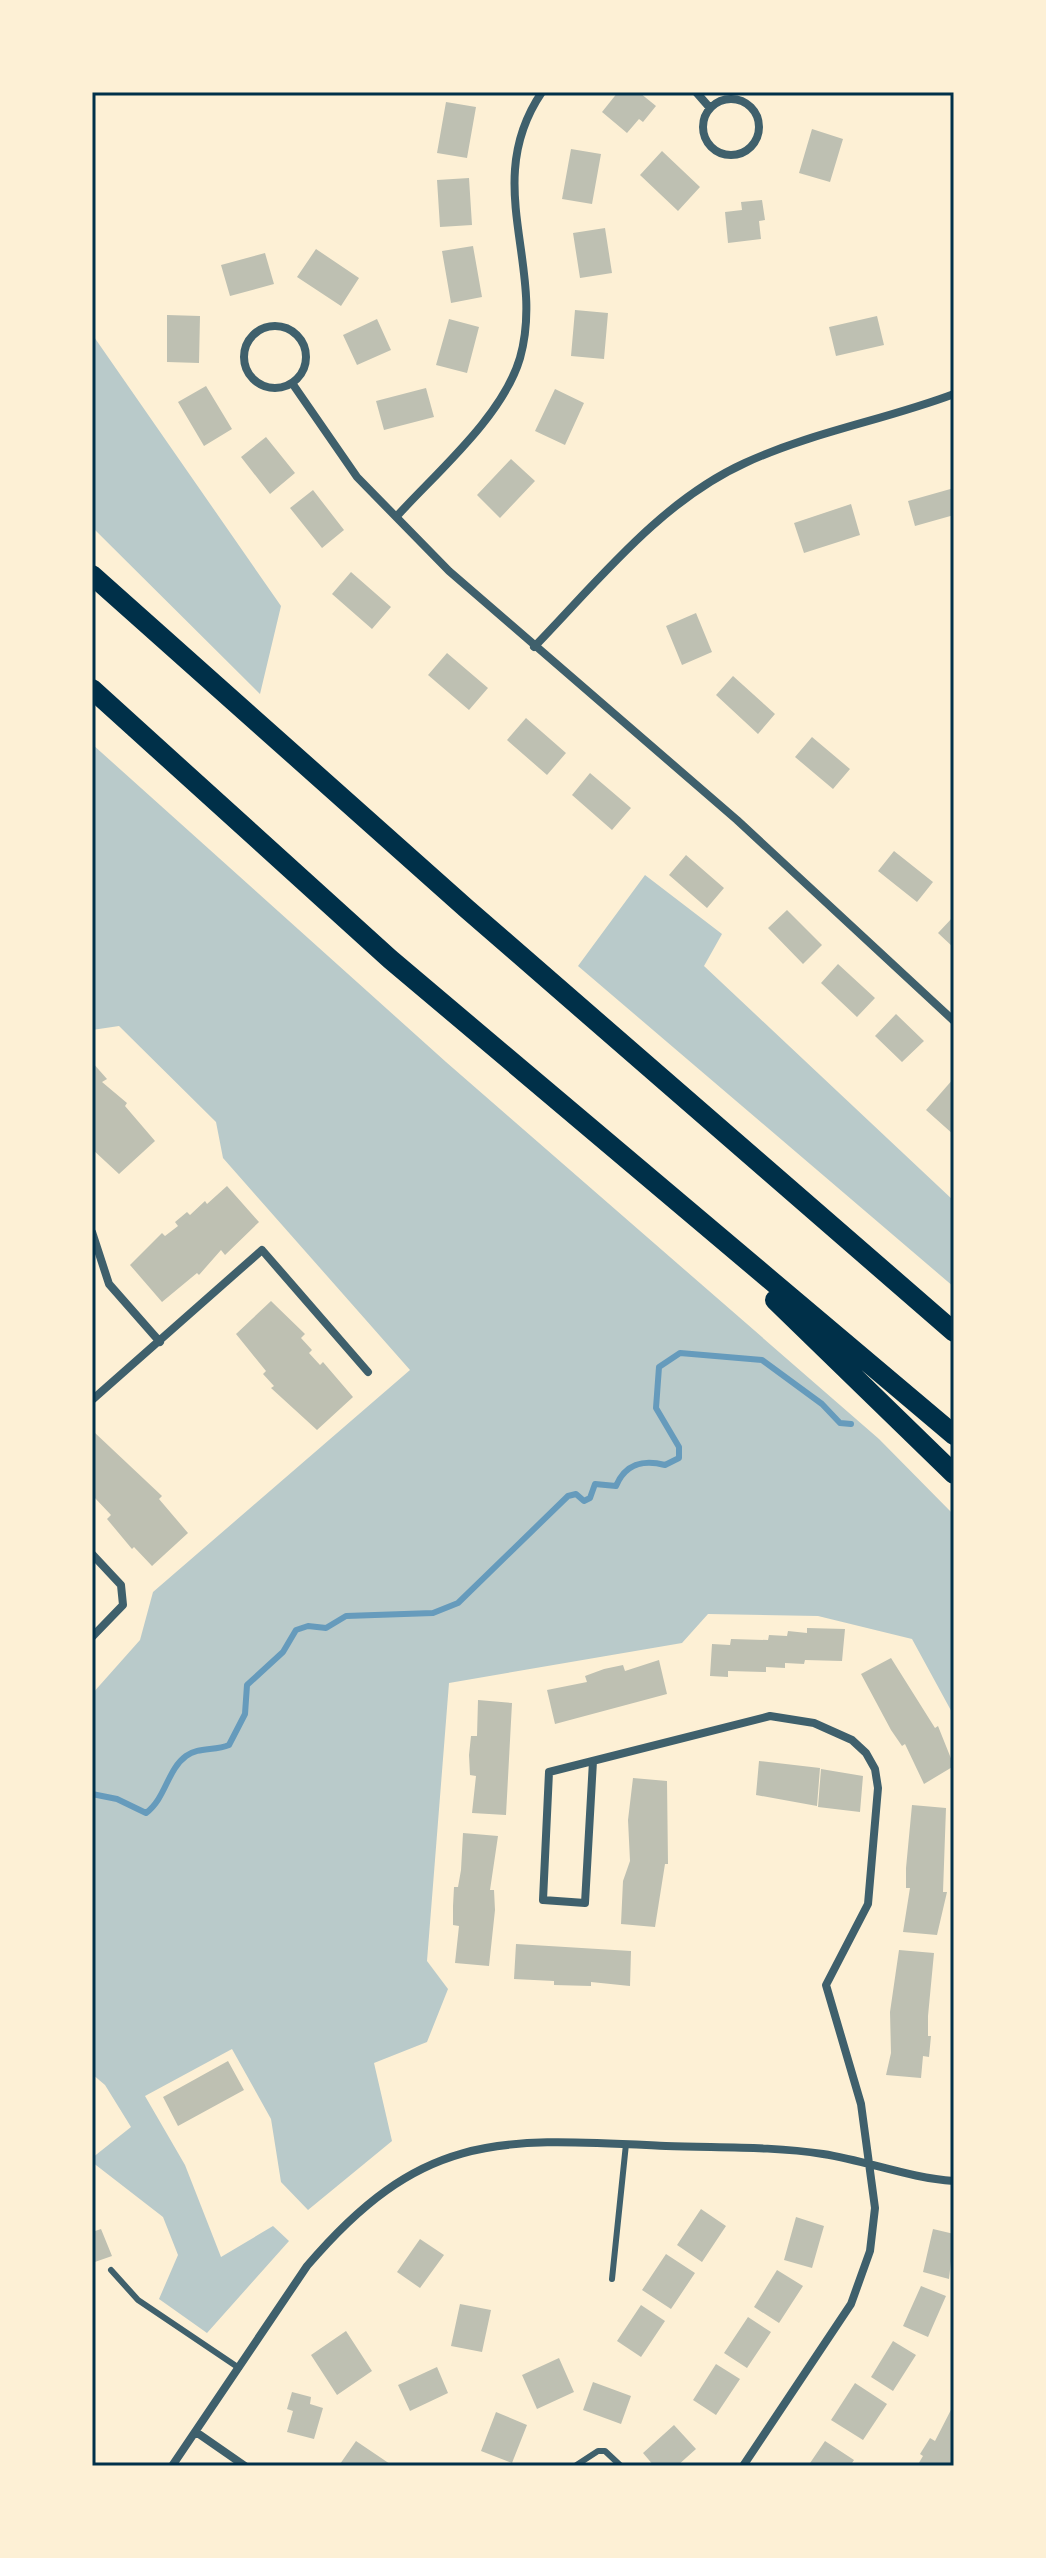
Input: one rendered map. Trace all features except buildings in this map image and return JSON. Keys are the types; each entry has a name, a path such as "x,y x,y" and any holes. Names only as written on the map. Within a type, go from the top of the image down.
{"highway":[{"path":"92,575 467,909 954,1332"},
{"path":"92,689 390,959 954,1435"},
{"path":"654,1183 954,1474"}],"street":[{"path":"397,516 494,410 519,360 528,304 513,202 514,164 523,127 542,92"},
{"path":"696,92 710,108"},
{"path":"729,98 751,106 760,128 751,148 730,156 715,151 704,136 703,126 710,108 729,98"},
{"path":"286,328 300,339 305,348 304,366 292,383 268,387 250,376 244,353 251,337 259,330 286,328"},
{"path":"292,383 357,477 449,571 737,820 954,1021"},
{"path":"534,647 642,536 692,494 742,464 797,441 954,394"},
{"path":"92,1232 109,1284 160,1342"},
{"path":"92,1400 262,1250 368,1372"},
{"path":"92,1554 121,1585 123,1605 92,1637"},
{"path":"593,1761 585,1903 543,1900 549,1772 770,1716 814,1723 852,1740 866,1753 875,1769 878,1788 868,1904 826,1985 861,2104 875,2208 862,2276 851,2304 743,2466"},
{"path":"172,2466 307,2266 340,2228 392,2183 477,2147 532,2141 820,2154 870,2163 926,2179 954,2181"},
{"path":"196,2432 245,2466"}],"lane":[{"path":"612,2279 626,2144"},
{"path":"111,2270 138,2300 239,2368"},
{"path":"575,2466 598,2451 605,2451 621,2466"}],"shaded area":[{"path":"92,334 281,606 260,694 92,527"},
{"path":"92,744 446,1062 879,1439 954,1515 954,1716 912,1639 818,1616 708,1614 682,1643 449,1683 427,1961 448,1989 427,2042 374,2063 392,2141 308,2210 281,2182 271,2119 232,2049 145,2096 185,2165 221,2257 273,2226 289,2241 207,2333 159,2299 178,2255 163,2217 92,2162 92,2158 131,2127 105,2085 92,2074 92,1694 140,1640 153,1592 410,1370 223,1158 216,1122 119,1026 92,1030"},
{"path":"645,875 722,934 704,966 954,1201 954,1287 578,966"}],"waterway":[{"path":"92,1794 117,1799 146,1813 186,1756 229,1745 245,1714 247,1685 283,1652 296,1630 308,1626 326,1628 346,1616 433,1613 458,1603 568,1496 576,1494 584,1501 590,1498 595,1484 616,1486 624,1473 636,1465 665,1465 679,1458 679,1447 656,1408 659,1367 680,1353 762,1360 822,1404 840,1423 851,1424"}]}
